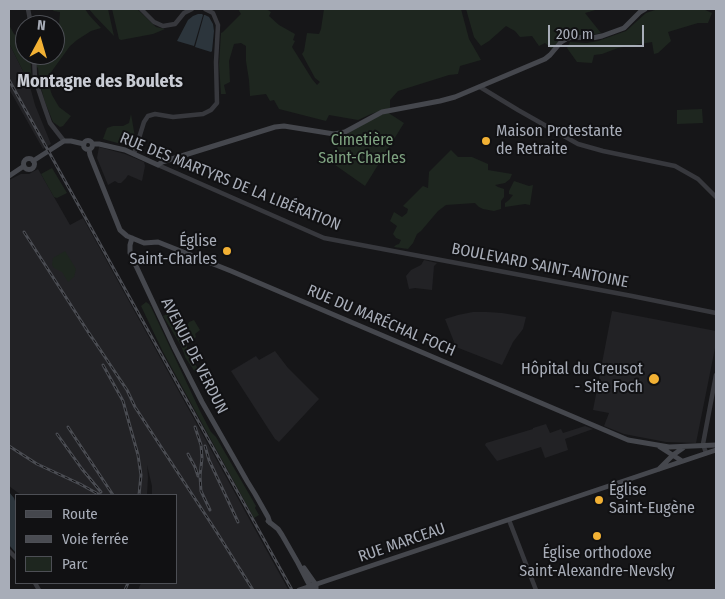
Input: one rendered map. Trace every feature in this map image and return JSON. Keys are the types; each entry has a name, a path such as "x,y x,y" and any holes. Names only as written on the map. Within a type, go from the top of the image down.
{"main road":[{"path":"158,165 275,127 284,126 334,134 345,132 382,112 446,100 545,59 566,39 572,37 592,38 624,28 645,9"},
{"path":"9,176 24,166 27,169 32,168 34,160 64,142 71,141 84,144 88,141 93,144 93,147 89,150"},
{"path":"84,144 85,148 89,150 118,225 123,233 132,238"},
{"name":"RUE DES MARTYRS DE LA LIBÉRATION","path":"93,144 121,149 158,165"},
{"name":"RUE DU MARÉCHAL FOCH","path":"132,238 144,243 158,242 290,295 628,440 669,447 716,445"},
{"name":"AVENUE DE VERDUN","path":"132,238 130,253 202,402 266,518 278,529 313,588"},
{"path":"655,445 682,461"},
{"path":"657,470 673,455 686,447"},
{"name":"RUE MARCEAU","path":"301,590 313,588 716,450"}],"street":[{"path":"141,9 154,22 163,26 169,26 175,24 184,13 192,9"},
{"path":"134,154 144,122 149,115 155,114 173,118 203,114 217,104 216,62 218,25 213,14 205,9"},
{"path":"34,65 35,79 50,123 64,142"},
{"path":"480,87 578,144 675,166 698,179 716,197"},
{"path":"121,149 137,146"},
{"name":"RUE DES MARTYRS DE LA LIBÉRATION","path":"158,165 324,238 359,244"},
{"name":"BOULEVARD SAINT-ANTOINE","path":"359,244 716,313"},
{"path":"706,453 703,446 716,375"},
{"path":"509,520 536,590"}],"shaded area":[{"path":"198,14 203,15 194,46 177,41 188,20"},
{"path":"204,15 209,17 213,24 211,52 195,47"},
{"path":"9,43 15,55 15,65 20,65 29,83 35,105 51,144 43,149 9,89"},
{"path":"99,147 125,154 144,162 142,181 128,175 121,183 115,181 108,185 97,158"},
{"path":"38,169 70,225 83,218 288,589 138,590 141,584 178,584 178,494 152,494 147,465 147,494 20,494 9,486 9,180 21,174 29,174"},
{"path":"424,260 437,263 434,266 432,290 409,289 406,276 411,270 421,265"},
{"name":"Hôpital du Creusot - Site Foch","path":"612,311 716,331 716,343 696,443 666,442 624,434 604,426 609,413 593,410"},
{"path":"473,312 502,313 526,317 523,329 513,342 502,365 456,347 445,319"},
{"path":"275,351 288,368 319,399 279,442 275,439 231,371 256,356 259,360"},
{"path":"546,424 550,433 561,429 563,433 585,426 593,429 565,439 568,450 545,458 541,447 497,461 485,445 486,443"},
{"path":"9,492 15,501 15,552 9,545"}],"green space":[{"path":"51,9 85,9 101,28 91,31 77,40 65,53 65,15 60,15 60,12"},
{"path":"89,9 108,9 114,36 94,15"},
{"path":"112,9 137,9 156,27 165,29 153,34 121,40 119,39"},
{"path":"238,9 266,9 271,12 269,16 279,25 295,34 293,40 295,41 292,47 317,85 320,82 315,78 302,54 307,33 319,34 324,9 461,9 469,39 481,60 460,66 458,74 398,91 390,100 390,108 358,120 329,115 326,121 279,109 274,100 270,101 266,94 250,96 246,46 241,43 234,44 229,61 230,82 224,85 226,94 221,94 219,65 221,33 241,14"},
{"path":"466,9 599,9 585,13 601,33 569,35 561,39 552,49 545,43 539,46 532,36 520,37 515,31 506,26 481,46 474,37"},
{"path":"658,9 703,9 712,13 708,23 698,23 668,32 671,41 658,53 654,54 652,42 618,48 594,55 592,63 577,62 567,48 570,42 587,43 598,41 626,31 646,13"},
{"path":"9,25 15,35 15,55 9,43"},
{"path":"20,65 31,65 32,83 29,83"},
{"path":"56,65 49,75 49,86 59,107 71,116 63,126 60,127 53,122 45,102 36,66"},
{"path":"702,109 703,123 677,124 677,110"},
{"name":"Cimetière Saint-Charles","path":"387,112 404,123 365,186 328,160 348,133"},
{"path":"131,114 135,137 132,143 121,144 103,139 107,128 123,126 129,123"},
{"path":"451,150 458,157 472,157 488,164 488,170 512,174 505,183 495,185 504,189 501,209 494,211 483,209 475,203 446,205 417,234 408,249 394,247 401,240 393,234 397,226 390,221 394,212 402,217 407,213 408,209 403,206 423,186 428,188 429,172"},
{"path":"52,168 67,193 57,198 54,197 41,174"},
{"path":"514,181 529,186 533,185 530,205 505,207 505,203 513,195 509,194 509,191"},
{"path":"65,251 76,269 74,277 68,282 62,272 52,265 53,258"},
{"path":"146,302 151,307 211,432 216,437 256,506 255,508 259,515 254,518 163,352 141,306"},
{"path":"178,308 187,326 189,322 194,320 200,330 195,334 196,337 187,345 198,370 195,372 163,316"}],"railway":[{"path":"9,80 292,590"},
{"path":"24,232 92,338"},
{"path":"89,333 253,590"},
{"path":"103,365 123,401 138,455 141,475 139,494"},
{"path":"68,427 112,494"},
{"path":"195,427 201,445 201,491 210,510"},
{"path":"57,434 101,492"},
{"path":"9,446 37,464 98,494"},
{"path":"205,446 209,460 238,522"},
{"path":"188,454 198,476"},
{"path":"125,590 128,584"}],"place":[{"name":"Maison Protestante de Retraite","path":"486,141"},
{"name":"Église Saint-Charles","path":"227,251"},
{"name":"Hôpital du Creusot - Site Foch","path":"654,379"},
{"name":"Église Saint-Eugène","path":"599,500"},
{"name":"Église orthodoxe Saint-Alexandre-Nevsky","path":"597,536"}],"district":[{"name":"Montagne des Boulets","path":"100,82"}]}
